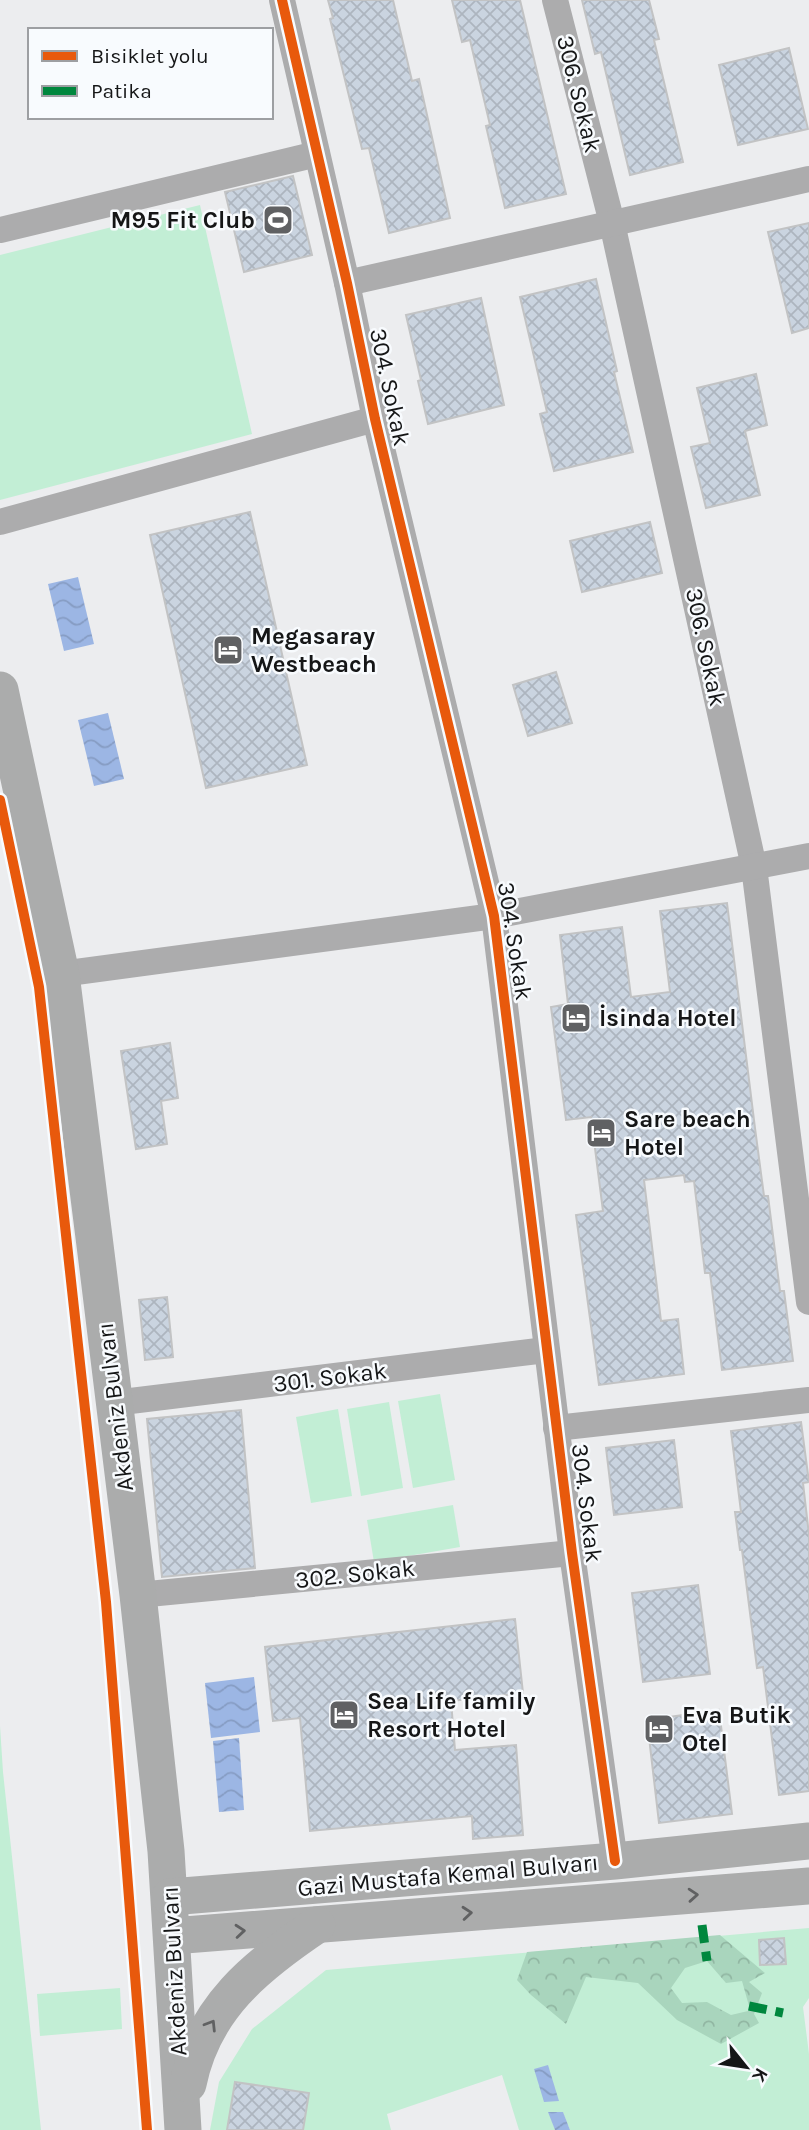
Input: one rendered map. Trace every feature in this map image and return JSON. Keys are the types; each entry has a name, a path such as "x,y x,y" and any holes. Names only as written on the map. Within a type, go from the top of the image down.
{"main road":[{"name":"Akdeniz Bulvarı","path":"0,690 61,974 138,1595 170,1897 182,2121"},
{"name":"Gazi Mustafa Kemal Bulvarı","path":"170,1897 615,1861 809,1841"},
{"path":"615,1861 620,1900"},
{"name":"Gazi Mustafa Kemal Bulvarı","path":"172,1936 809,1886"},
{"path":"182,2121 192,2062 207,2029 248,1976 279,1950 317,1924"}],"street":[{"name":"304. Sokak","path":"282,0 347,283 375,419 494,916 546,1350 615,1861"},
{"name":"306. Sokak","path":"555,0 612,223 754,867 809,1302"},
{"path":"0,230 317,154"},
{"path":"347,283 809,179"},
{"path":"0,522 375,419"},
{"path":"61,974 494,916 809,856"},
{"name":"301. Sokak","path":"114,1403 546,1350"},
{"path":"556,1428 809,1399"},
{"name":"302. Sokak","path":"138,1595 572,1553"}],"green space":[{"path":"200,205 252,434 0,500 0,255"},
{"path":"440,1394 455,1480 413,1488 398,1401"},
{"path":"389,1402 403,1488 361,1496 347,1409"},
{"path":"338,1409 352,1496 311,1503 296,1417"},
{"path":"453,1505 460,1547 374,1562 367,1520"},
{"path":"0,1726 3,1772 41,2130 0,2130"},
{"path":"809,1928 809,1998 803,2007 809,2054 809,2130 570,2130 563,2113 549,2112 555,2130 519,2130 502,2075 387,2114 391,2130 303,2130 309,2093 235,2082 227,2130 210,2130 219,2082 252,2029 326,1970"},
{"path":"720,1935 765,1973 749,1982 762,1993 754,2014 759,2023 721,2044 677,2020 638,1983 586,1977 566,2024 517,1980 527,1952","holes":["707,1961 726,1983 742,1981 748,2011 731,2015 707,2002 682,2003 671,1988 685,1968"]},
{"path":"120,1988 122,2029 40,2036 37,1994"}],"water":[{"path":"78,577 94,644 64,651 48,584"},
{"path":"108,713 124,779 94,786 78,720"},
{"path":"254,1677 260,1732 211,1738 205,1683"},
{"path":"239,1738 244,1810 219,1812 213,1741"},
{"path":"548,2065 559,2101 544,2102 534,2069"},
{"path":"548,2112 563,2112 570,2130 555,2130"}],"building":[{"path":"328,0 393,0 412,81 419,79 450,218 389,233 369,148 362,149 330,19 333,18"},
{"path":"452,0 520,0 566,194 505,208 486,126 490,125 470,40 462,42"},
{"path":"582,0 649,0 659,39 654,40 683,162 630,175 601,52 595,54"},
{"path":"789,48 808,129 738,145 719,65"},
{"path":"293,176 312,255 244,272 225,192"},
{"path":"809,223 809,328 792,333 768,232"},
{"path":"596,279 633,452 554,471 540,414 547,412 520,297"},
{"path":"481,298 504,405 428,424 406,315"},
{"path":"756,374 767,425 745,431 760,495 706,508 691,447 710,443 697,388"},
{"name":"Megasaray Westbeach","path":"250,512 307,765 206,788 150,535"},
{"path":"650,522 662,573 582,592 570,541"},
{"path":"556,672 572,723 528,736 513,685"},
{"path":"727,903 764,1196 768,1196 780,1291 784,1291 793,1361 722,1370 710,1273 705,1273 694,1181 685,1182 684,1175 644,1180 661,1321 678,1319 684,1374 599,1385 576,1215 603,1211 591,1117 566,1120 551,1007 568,1004 560,935 622,927 631,997 670,992 660,911"},
{"path":"170,1043 178,1098 161,1101 167,1144 136,1149 121,1051"},
{"path":"167,1297 173,1357 145,1360 139,1300"},
{"path":"241,1410 255,1568 162,1577 147,1419"},
{"path":"801,1422 809,1482 803,1483 809,1535 809,1791 779,1795 763,1667 757,1668 740,1550 735,1512 741,1512 731,1431"},
{"path":"674,1440 682,1507 614,1515 606,1448"},
{"path":"698,1585 710,1674 643,1682 632,1593"},
{"path":"515,1619 523,1693 451,1701 455,1750 516,1745 523,1835 473,1839 472,1816 310,1831 300,1718 273,1721 265,1647"},
{"path":"719,1710 732,1814 659,1823 647,1720"},
{"path":"784,1938 786,1964 760,1965 759,1940"},
{"path":"235,2082 309,2093 303,2130 227,2130"}],"marked path":[{"path":"702,1925 707,1961"},
{"path":"749,2006 783,2013"}],"cycle path":[{"path":"282,0 347,283 375,419 494,916 572,1553 615,1861"},
{"path":"0,800 39,987 106,1602 147,2130"}],"place":[{"name":"M95 Fit Club","path":"278,220"},
{"name":"Megasaray Westbeach","path":"228,650"},
{"name":"İsinda Hotel","path":"576,1018"},
{"name":"Sare beach Hotel","path":"601,1133"},
{"name":"Sea Life family Resort Hotel","path":"344,1715"},
{"name":"Eva Butik Otel","path":"659,1729"}]}
